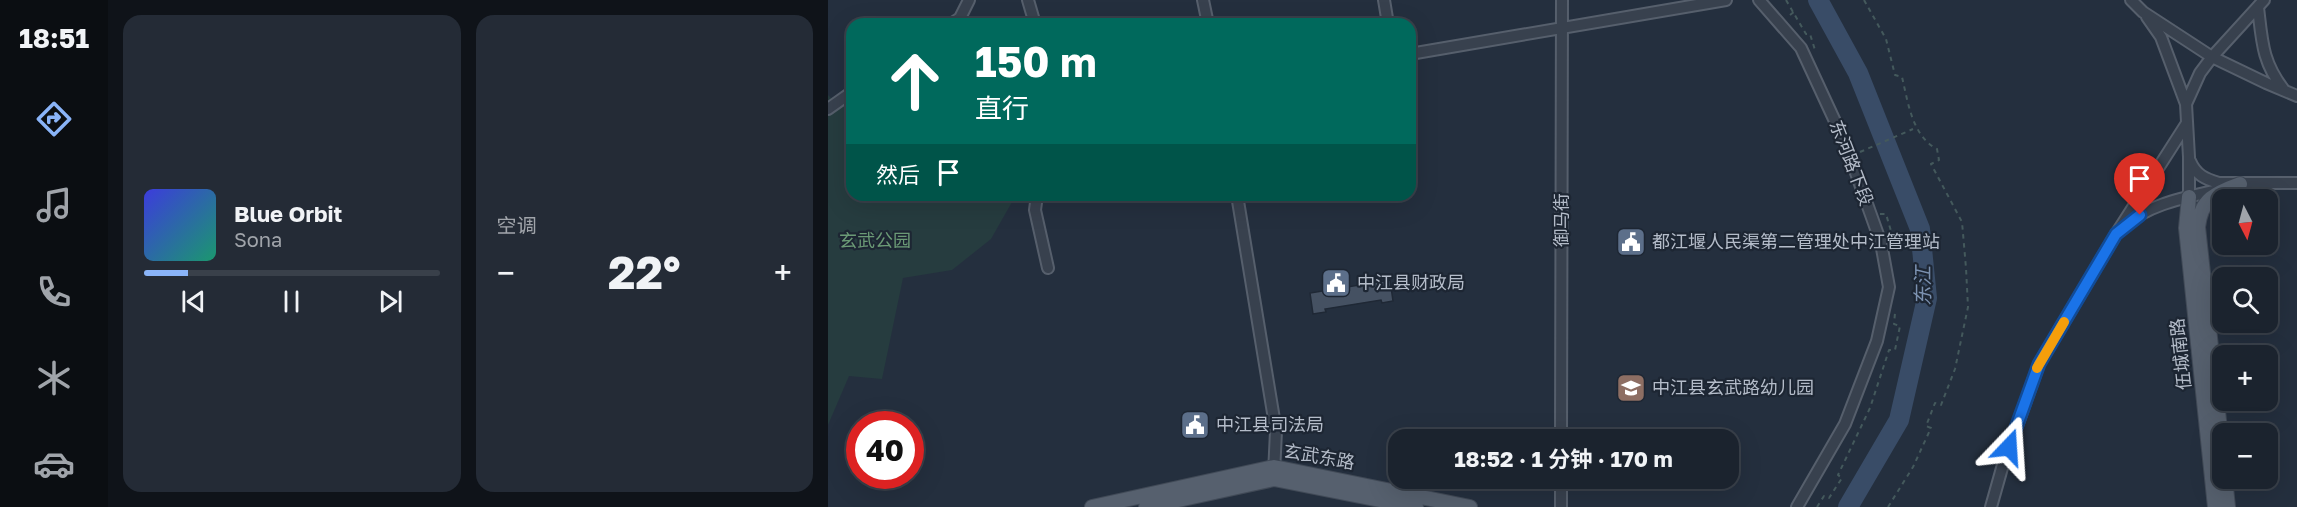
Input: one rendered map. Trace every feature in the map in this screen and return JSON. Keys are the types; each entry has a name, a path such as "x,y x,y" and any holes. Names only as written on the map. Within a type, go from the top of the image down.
{"main road":[{"name":"伍城南路","path":"2219,423 2198,227 2204,206 2214,195 2240,184"},
{"name":"伍城南路","path":"2189,197 2186,228 2216,507"},
{"name":"玄武东路","path":"1092,507 1274,472 1470,507"},
{"name":"玄武东路","path":"1146,507 1274,472 1416,507"},
{"path":"2226,489 2228,507"}],"street":[{"path":"960,18 969,0"},
{"path":"1028,0 1033,18"},
{"path":"1203,0 1207,18"},
{"path":"1384,0 1387,18"},
{"name":"御马街","path":"1562,0 1562,429"},
{"path":"1416,53 1726,0"},
{"name":"东河路下段","path":"1759,0 1802,48 1846,145 1881,243 1889,287 1877,340 1845,424 1797,507"},
{"path":"2131,0 2143,12 2161,38 2186,104 2189,197"},
{"path":"2186,104 2200,73 2261,3"},
{"path":"2261,3 2266,58 2271,74 2284,91"},
{"path":"2143,12 2212,57 2297,96"},
{"path":"828,109 846,96"},
{"path":"1990,507 2039,364 2116,234 2187,123"},
{"path":"2189,158 2194,169 2207,180 2240,184 2297,183"},
{"path":"2116,234 2128,222 2151,209 2240,184"},
{"path":"1036,201 1035,210 1048,268"},
{"path":"1237,201 1276,431 1274,472"},
{"path":"1561,489 1561,507"}],"path":[{"path":"1786,0 1795,11 1806,34 1810,34 1815,53"},
{"path":"1864,0 1886,39 1895,75 1902,77 1911,114 1928,144 1937,149 1939,160 1931,164 1962,222 1968,307 1955,369 1941,405 1935,403 1926,426 1931,428 1913,467 1888,507"},
{"path":"1790,15 1795,11"},
{"path":"1857,153 1913,129"},
{"path":"1876,206 1879,214 1886,214 1893,238 1888,240"},
{"path":"1817,507 1824,496 1828,498 1842,478 1838,475 1870,408 1889,350 1895,350 1900,326 1894,324 1895,308"}],"green space":[{"name":"玄武公园","path":"846,88 846,201 1013,201 991,239 952,270 903,278 882,379 849,376 828,425 828,95 832,99"}],"building":[{"path":"1390,280 1393,301 1382,303 1381,300 1325,309 1326,312 1313,314 1310,293"}],"waterway":[{"name":"东江","path":"1818,0 1858,73 1920,229 1927,298 1899,420 1848,507"}],"slow traffic":[{"path":"2037,368 2064,322"}],"place":[{"name":"都江堰人民渠第二管理处中江管理站","path":"1631,242"},
{"name":"中江县财政局","path":"1336,283"},
{"name":"中江县玄武路幼儿园","path":"1631,388"},
{"name":"中江县司法局","path":"1195,425"}],"route":[{"path":"2009,447 2039,364 2116,234 2128,222 2140,215"}]}
